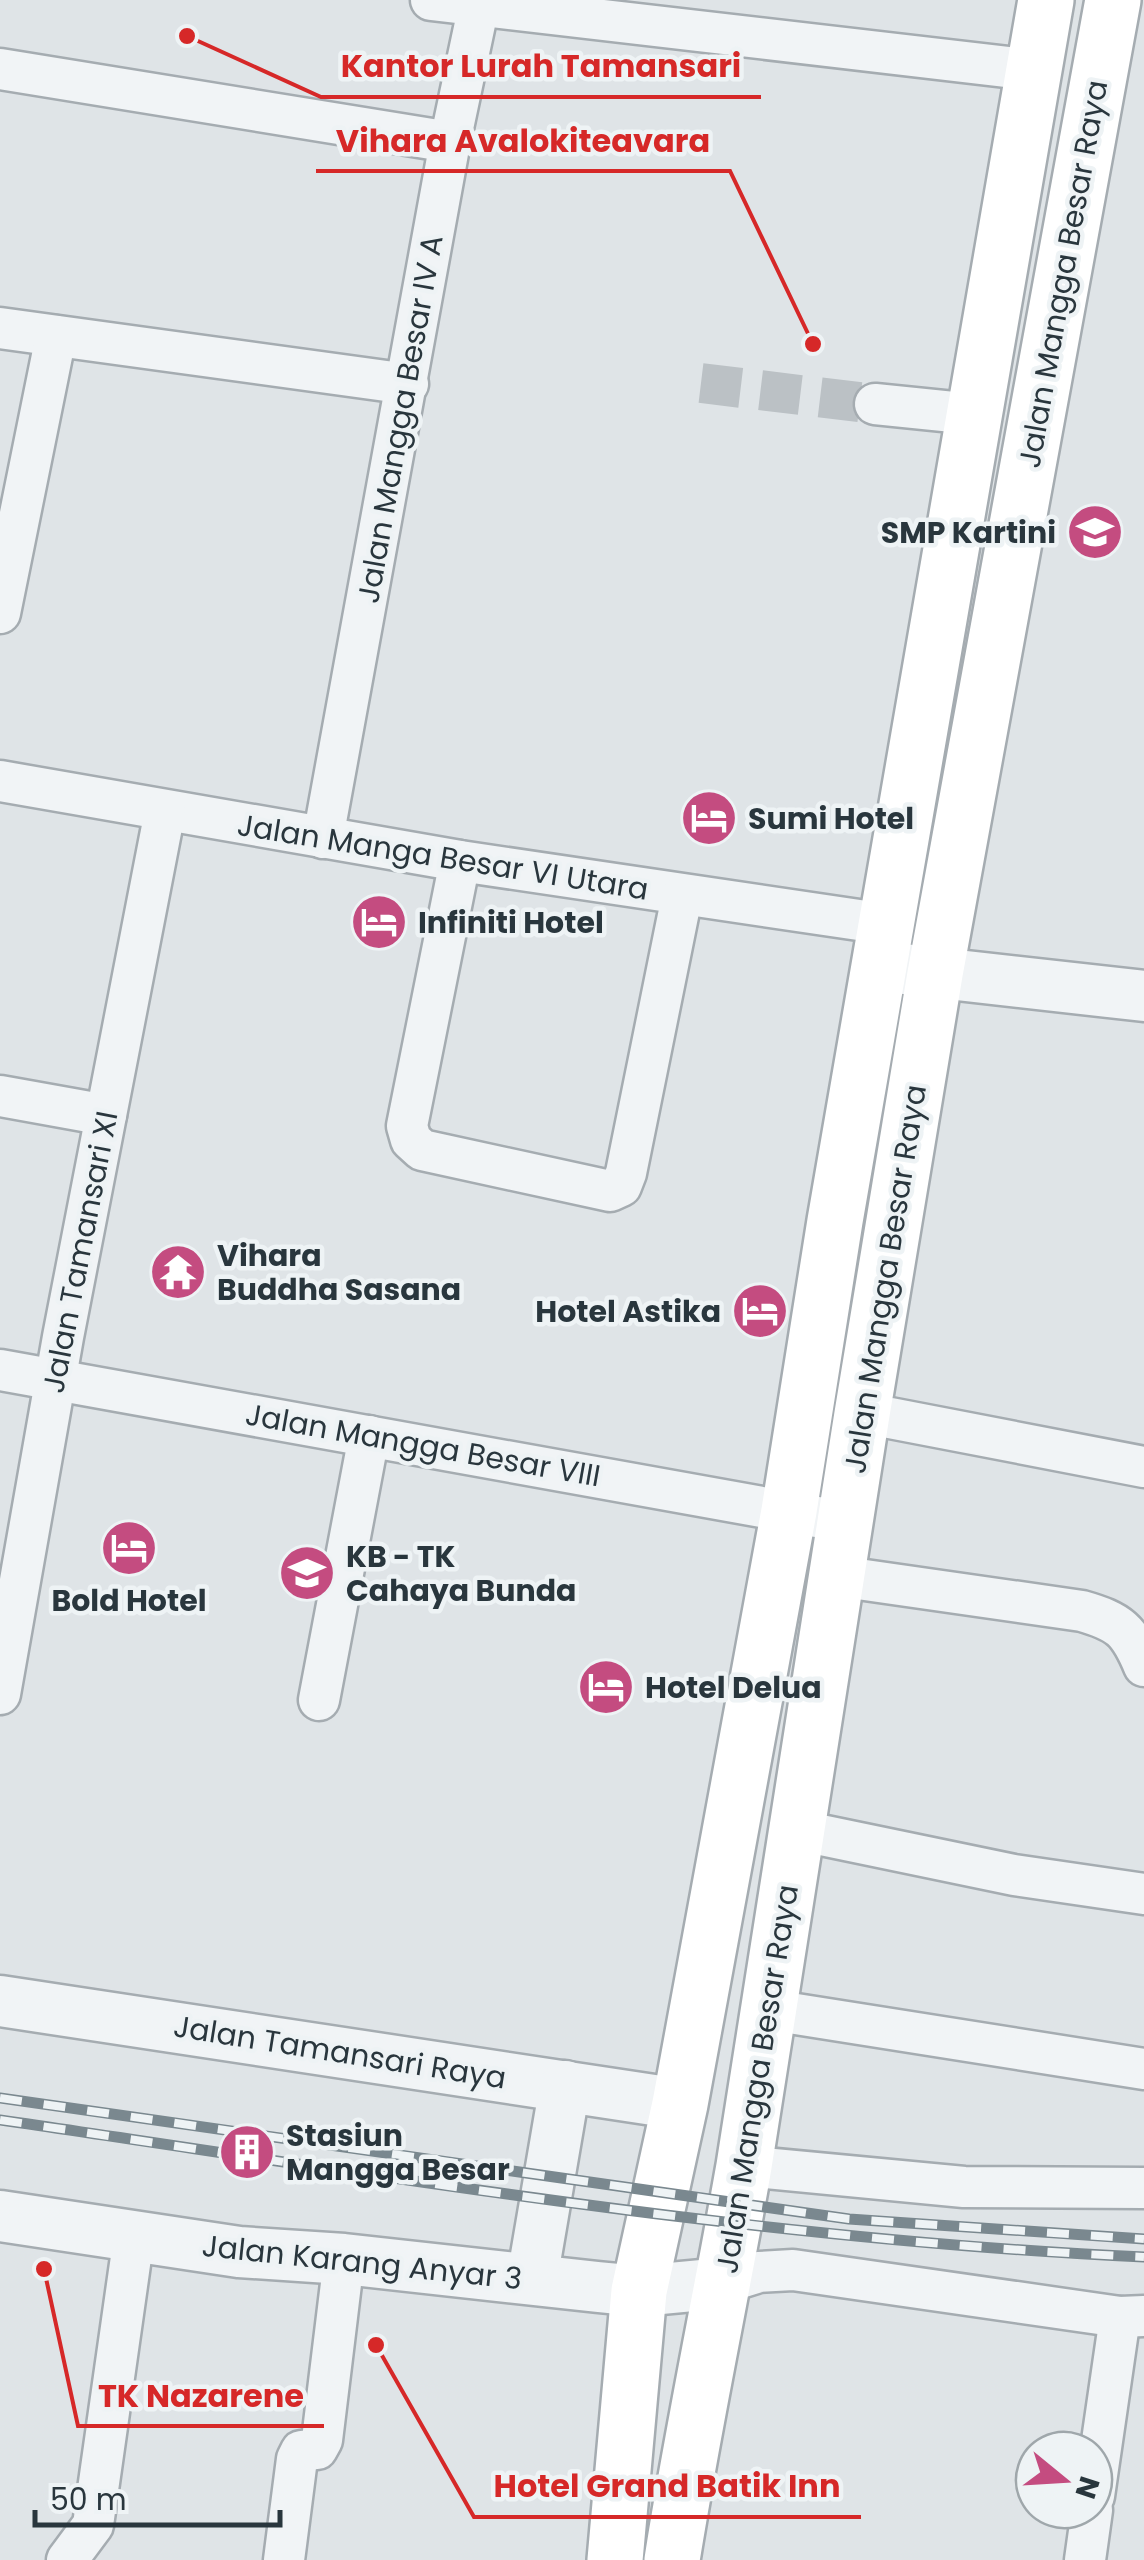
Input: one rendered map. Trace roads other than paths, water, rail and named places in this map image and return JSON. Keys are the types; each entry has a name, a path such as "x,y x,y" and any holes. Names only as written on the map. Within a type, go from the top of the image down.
{"main road":[{"name":"Jalan Mangga Besar Raya","path":"615,2560 640,2290 680,2104 789,1511 834,1221 1046,0"},
{"name":"Jalan Mangga Besar Raya","path":"672,2560 744,2166 845,1522 898,1286 936,974 1071,308 1110,94 1113,0"},
{"path":"629,2390 643,2381 674,2378 700,2396"}],"street":[{"path":"431,0 1033,70"},
{"name":"Jalan Mangga Besar IV A","path":"323,838 396,383 479,4"},
{"path":"0,69 450,142"},
{"path":"0,328 396,383"},
{"path":"0,613 56,336"},
{"path":"874,404 972,414"},
{"name":"Jalan Manga Besar VI Utara","path":"0,782 682,896 883,945"},
{"name":"Jalan Tamansari XI","path":"0,1694 165,811"},
{"path":"460,861 407,1126 410,1140 422,1150 610,1191 621,1186 626,1173 682,896"},
{"path":"883,945 936,974 1144,996"},
{"path":"0,1096 106,1115"},
{"name":"Jalan Mangga Besar VIII","path":"0,1370 845,1522"},
{"path":"890,1418 1096,1460 1144,1466"},
{"path":"319,1700 369,1436"},
{"path":"837,1576 1082,1611 1112,1620 1132,1638 1144,1666"},
{"path":"797,1830 1014,1875 1144,1894"},
{"name":"Jalan Tamansari Raya","path":"0,2001 680,2104"},
{"path":"796,2014 1144,2069"},
{"path":"532,2278 565,2086"},
{"path":"744,2166 964,2187 1144,2188"},
{"name":"Jalan Karang Anyar 3","path":"0,2216 239,2252 640,2290 724,2283"},
{"path":"67,2560 93,2526 134,2236"},
{"path":"284,2560 298,2454 317,2448 322,2440 344,2259"},
{"path":"724,2283 759,2272 793,2270 1132,2316 1108,2430"},
{"path":"1085,2560 1089,2530"}],"tunnel":[{"path":"701,383 875,404"}],"railway":[{"path":"0,2098 849,2219 1144,2239"},
{"path":"0,2120 713,2221 1000,2248 1144,2257"}],"place":[{"name":"Kantor Lurah Tamansari","path":"187,36"},
{"name":"Vihara Avalokiteavara","path":"813,344"},
{"name":"SMP Kartini","path":"1095,532"},
{"name":"Sumi Hotel","path":"709,818"},
{"name":"Infiniti Hotel","path":"379,922"},
{"name":"Vihara Buddha Sasana","path":"178,1272"},
{"name":"Hotel Astika","path":"760,1311"},
{"name":"Bold Hotel","path":"129,1548"},
{"name":"KB - TK Cahaya Bunda","path":"307,1573"},
{"name":"Hotel Delua","path":"606,1687"},
{"name":"Stasiun Mangga Besar","path":"247,2152"},
{"name":"TK Nazarene","path":"44,2269"},
{"name":"Hotel Grand Batik Inn","path":"376,2345"}]}
